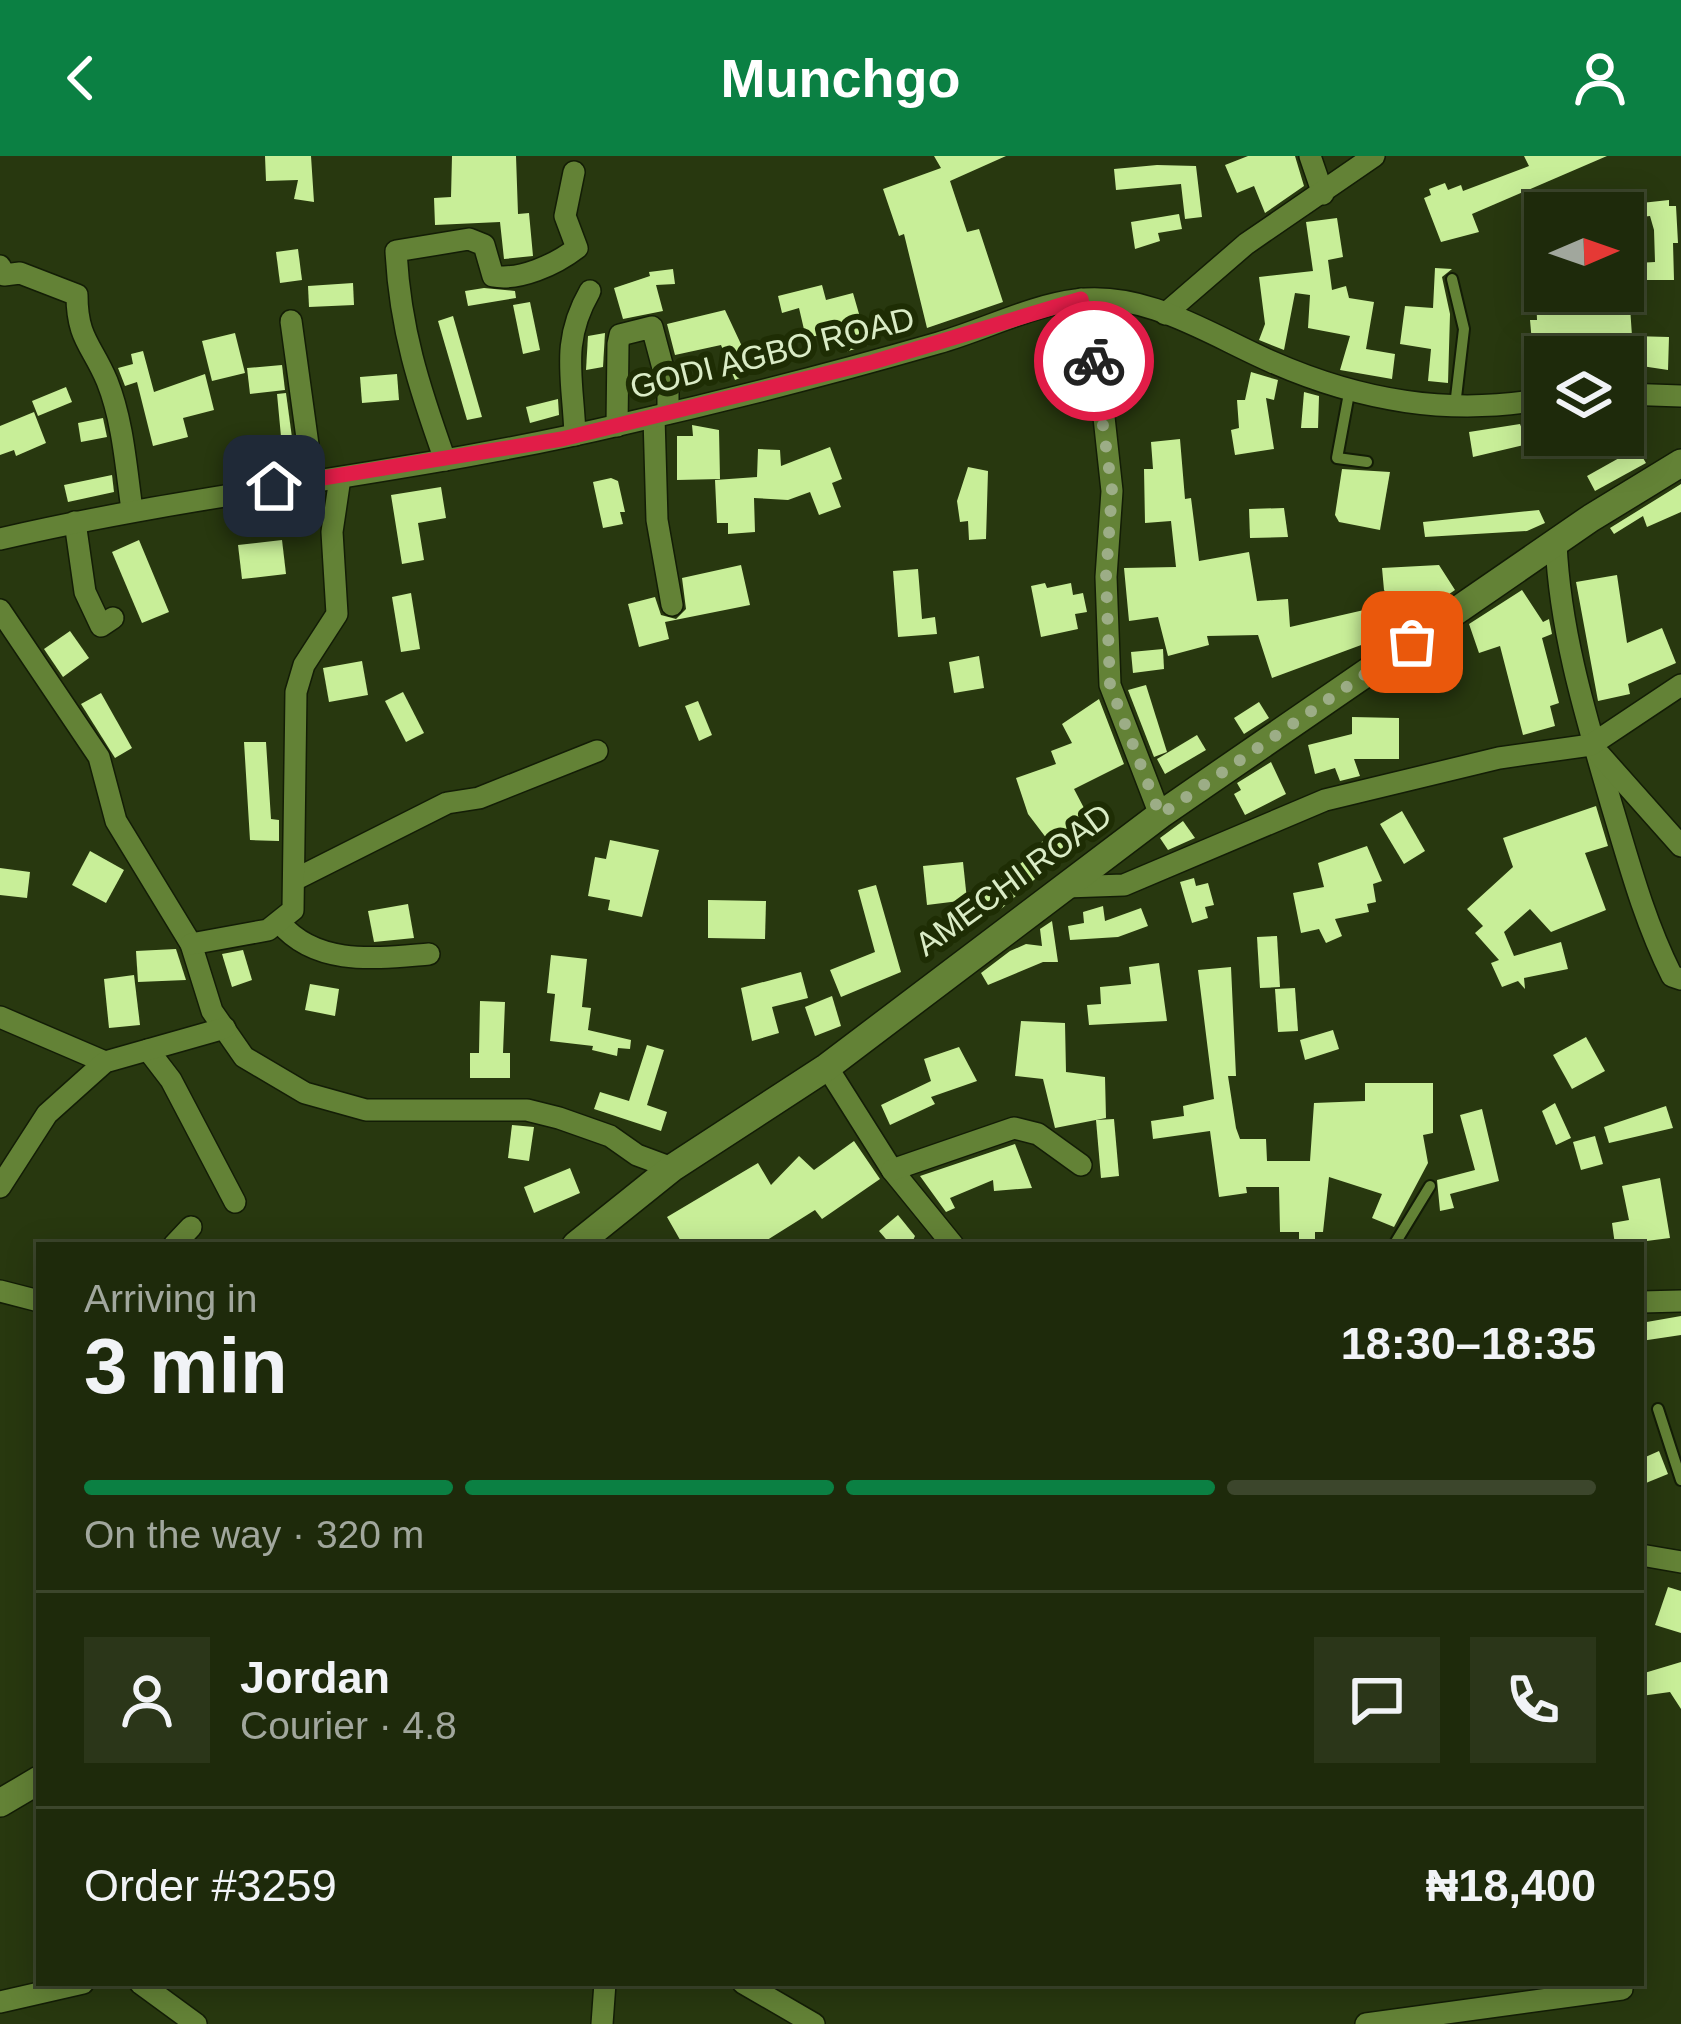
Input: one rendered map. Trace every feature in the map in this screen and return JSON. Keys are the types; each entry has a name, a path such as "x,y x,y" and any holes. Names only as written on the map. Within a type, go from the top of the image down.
{"main road":[{"name":"AMECHI ROAD","path":"580,1242 672,1168 827,1067 1160,815 1556,543 1681,464"},
{"path":"0,1803 36,1782"}],"street":[{"path":"1310,156 1323,194"},
{"path":"1165,314 1246,244 1374,156"},
{"path":"445,460 412,372 398,301 397,251 469,238 484,244 493,276 512,279 549,264 577,248 565,216 574,172"},
{"path":"0,266 4,275 20,273 77,295 83,346 106,378 122,437 132,510"},
{"path":"575,435 567,348 573,320 590,291"},
{"path":"1081,299 1103,408 1112,490 1106,577 1110,685 1160,815"},
{"name":"GODI AGBO ROAD","path":"0,539 132,510 445,460 617,426 873,362 1081,299 1165,314 1275,364 1390,401 1454,409 1524,401"},
{"path":"291,321 308,445 305,483"},
{"path":"617,426 620,335 652,327 668,387 661,415 657,520 672,605"},
{"path":"1644,395 1681,396"},
{"path":"190,944 280,923 293,910 296,692 304,665 337,614 332,532 340,478"},
{"path":"75,522 86,592 101,626 112,618"},
{"path":"1556,543 1558,588 1592,745 1649,930 1672,976 1681,979"},
{"path":"0,610 99,758 116,821 190,944 212,1011 244,1058 304,1093 366,1109 527,1110 610,1136 637,1155 672,1168"},
{"path":"1066,887 1124,885 1325,800 1499,758 1592,745 1681,685"},
{"path":"1592,745 1681,845"},
{"path":"296,879 447,803 479,798 597,751"},
{"path":"280,923 295,940 321,951 371,961 429,954"},
{"path":"0,1017 105,1062"},
{"path":"0,1187 47,1114 105,1062 225,1028"},
{"path":"148,1050 171,1079 236,1202"},
{"path":"827,1067 892,1170 951,1242"},
{"path":"892,1170 1014,1128 1038,1134 1081,1165"},
{"path":"177,1242 191,1227"},
{"path":"0,1291 36,1300"},
{"path":"1644,1302 1681,1300"},
{"path":"1644,1556 1681,1562"},
{"path":"0,2002 70,1986"},
{"path":"144,1986 196,2024"},
{"path":"602,2024 605,1986"},
{"path":"748,1986 814,2024"},
{"path":"1366,2024 1622,1988"}],"lane":[{"path":"1452,279 1464,329 1454,409"},
{"path":"1350,388 1337,458 1367,462"},
{"path":"1396,1242 1430,1186"},
{"path":"1658,1409 1681,1480"}],"building":[{"path":"265,156 311,156 314,202 294,199 298,180 266,181"},
{"path":"452,156 516,156 518,214 529,213 533,256 504,259 500,222 435,225 434,198 451,197"},
{"path":"934,156 1006,156 950,181 967,232 979,229 1003,302 927,328 904,234 899,236 883,189 941,168"},
{"path":"1248,156 1295,156 1304,186 1265,213 1254,186 1237,193 1225,165"},
{"path":"1524,156 1607,156 1472,214 1479,232 1441,242 1424,198 1431,195 1429,189 1445,183 1448,190 1461,185 1463,191 1529,166"},
{"path":"1196,166 1202,217 1185,219 1181,184 1116,190 1114,169"},
{"path":"1669,200 1669,206 1676,206 1674,280 1644,280 1644,263 1655,262 1654,230 1650,216 1644,217 1644,203"},
{"path":"1179,214 1182,229 1158,233 1160,241 1135,249 1131,222"},
{"path":"1337,218 1343,257 1328,260 1332,290 1346,286 1349,298 1374,302 1366,349 1395,354 1392,379 1340,370 1350,336 1308,328 1310,295 1295,293 1284,350 1259,340 1265,324 1259,277 1313,271 1306,222"},
{"path":"298,249 302,280 280,283 276,252"},
{"path":"1435,268 1452,269 1442,277 1450,314 1448,383 1428,381 1431,349 1400,344 1405,306 1433,308"},
{"path":"673,269 675,284 656,285 663,311 623,319 614,288 650,276 649,272"},
{"path":"353,283 354,305 309,307 308,286"},
{"path":"822,285 826,300 853,293 868,345 845,352 839,331 806,338 799,308 782,313 778,296"},
{"path":"465,291 515,291 516,298 468,306"},
{"path":"530,302 540,350 523,354 513,305"},
{"path":"725,310 754,372 735,380 721,345 675,355 667,324"},
{"path":"1537,312 1630,312 1632,336 1531,336 1530,320 1537,320"},
{"path":"453,316 482,417 467,420 438,321"},
{"path":"235,333 245,373 212,381 202,341"},
{"path":"605,333 603,367 586,370 588,336"},
{"path":"1644,336 1669,337 1668,370 1644,366"},
{"path":"143,351 154,392 205,374 214,410 183,418 188,437 153,446 137,382 125,386 118,368 133,364 131,354"},
{"path":"282,365 285,390 250,394 247,368"},
{"path":"1251,372 1278,380 1274,400 1266,398 1274,449 1235,455 1231,430 1239,428 1237,400 1245,400"},
{"path":"397,374 399,400 362,403 360,377"},
{"path":"66,387 72,402 38,416 32,401"},
{"path":"1304,392 1319,396 1318,428 1301,428"},
{"path":"286,393 292,458 283,458 277,394"},
{"path":"558,399 559,415 530,423 526,407"},
{"path":"34,412 46,443 16,456 14,450 0,455 0,426"},
{"path":"103,418 107,437 81,442 78,423"},
{"path":"1520,424 1524,445 1473,457 1469,432"},
{"path":"692,425 719,430 720,479 677,480 677,436 693,436"},
{"path":"1180,439 1185,499 1191,498 1199,561 1249,552 1257,601 1288,599 1290,627 1364,610 1372,641 1272,678 1258,635 1207,636 1209,645 1168,656 1158,617 1129,621 1124,568 1176,567 1171,521 1145,523 1144,469 1153,469 1151,442"},
{"path":"830,447 842,479 832,483 841,507 819,515 810,492 788,500 754,498 755,532 728,534 728,523 717,523 715,480 757,477 758,449 780,450 781,466"},
{"path":"1623,456 1642,456 1646,463 1595,491 1587,476"},
{"path":"968,467 988,471 986,539 969,540 968,521 960,522 957,501"},
{"path":"1342,469 1390,472 1380,530 1339,522 1335,515"},
{"path":"112,475 114,492 68,502 64,485"},
{"path":"618,481 625,512 620,512 623,524 603,528 593,482"},
{"path":"1681,484 1681,512 1647,527 1643,516 1614,534 1610,528"},
{"path":"441,487 446,518 418,523 424,560 402,564 391,495"},
{"path":"1284,508 1288,537 1250,538 1249,509"},
{"path":"1539,510 1545,523 1527,531 1425,537 1423,522"},
{"path":"139,540 169,612 142,623 112,552"},
{"path":"282,540 286,574 242,579 238,545"},
{"path":"741,565 750,605 665,622 669,639 639,647 628,604 655,597 661,615 676,619 686,609 682,578"},
{"path":"1439,565 1455,590 1420,614 1409,618 1408,610 1398,611 1384,590 1382,568"},
{"path":"918,569 922,619 935,617 937,634 898,637 893,571"},
{"path":"1617,575 1627,643 1662,628 1676,663 1628,684 1630,694 1598,701 1576,582"},
{"path":"1045,583 1047,588 1071,583 1073,595 1083,593 1087,612 1075,614 1078,629 1041,637 1031,586"},
{"path":"1522,590 1543,622 1549,619 1552,634 1542,638 1559,703 1550,706 1555,726 1523,735 1500,646 1479,653 1469,624"},
{"path":"411,593 420,649 401,652 392,597"},
{"path":"70,631 89,658 63,677 44,649"},
{"path":"1163,649 1164,669 1133,673 1131,652"},
{"path":"979,656 984,688 954,693 949,662"},
{"path":"362,661 368,695 329,702 323,668"},
{"path":"1146,685 1167,752 1154,757 1128,690"},
{"path":"403,692 424,733 406,742 385,701"},
{"path":"101,693 132,748 115,758 81,704"},
{"path":"1099,699 1124,764 1074,789 1095,829 1076,839 1081,845 1046,869 1038,844 1047,839 1028,814 1016,778 1056,764 1051,751 1072,743 1062,724"},
{"path":"698,701 712,735 699,741 685,706"},
{"path":"1259,702 1269,718 1244,734 1234,718"},
{"path":"1352,717 1399,718 1399,759 1354,759 1360,776 1340,781 1335,768 1315,774 1308,745 1352,734"},
{"path":"1197,735 1206,750 1165,774 1157,759"},
{"path":"244,742 266,742 271,819 279,820 279,841 250,840"},
{"path":"1271,762 1286,794 1245,815 1234,794 1241,790 1237,783"},
{"path":"1596,806 1608,846 1585,853 1606,910 1551,932 1530,909 1504,932 1514,956 1561,942 1568,969 1524,978 1525,989 1518,981 1502,987 1491,963 1499,960 1475,933 1483,926 1467,909 1513,867 1503,838"},
{"path":"1402,811 1425,851 1404,864 1380,824"},
{"path":"1183,821 1195,838 1168,850 1160,838"},
{"path":"610,840 659,850 642,917 608,910 610,900 588,896 595,857 606,859"},
{"path":"1367,846 1382,881 1373,884 1376,902 1367,904 1369,912 1335,919 1342,936 1326,943 1319,929 1301,933 1293,893 1324,887 1318,863"},
{"path":"90,851 124,870 106,903 72,885"},
{"path":"1029,857 1043,872 1000,910 995,905 940,949 928,934"},
{"path":"963,862 967,900 927,905 923,866"},
{"path":"0,868 30,872 27,898 0,895"},
{"path":"1194,878 1196,886 1208,883 1214,905 1205,907 1208,918 1192,923 1180,882"},
{"path":"876,885 901,972 841,997 830,970 875,952 858,890"},
{"path":"708,900 766,901 765,939 708,938"},
{"path":"408,904 414,938 374,942 368,911"},
{"path":"1103,906 1105,921 1141,908 1148,926 1118,937 1070,940 1068,926 1084,923 1083,912"},
{"path":"1052,921 1058,962 1043,962 988,985 981,973 1010,951 1026,944 1042,946 1040,929"},
{"path":"1277,936 1280,987 1260,988 1257,937"},
{"path":"176,949 186,980 138,982 136,951"},
{"path":"243,950 252,980 232,987 222,954"},
{"path":"551,955 587,959 582,1007 591,1008 588,1030 631,1040 630,1049 618,1048 617,1056 592,1050 593,1046 550,1041 555,994 547,993"},
{"path":"1159,963 1167,1021 1089,1025 1087,1005 1101,1004 1100,987 1131,984 1129,967"},
{"path":"1231,967 1236,1076 1228,1076 1236,1128 1240,1139 1266,1139 1267,1161 1310,1161 1314,1103 1365,1101 1365,1083 1433,1083 1433,1133 1423,1135 1428,1163 1394,1227 1372,1218 1382,1194 1329,1177 1323,1232 1315,1232 1315,1242 1299,1242 1299,1232 1280,1232 1279,1187 1246,1187 1247,1193 1219,1197 1210,1131 1153,1139 1151,1121 1184,1116 1183,1106 1214,1099 1198,970"},
{"path":"801,972 808,998 772,1007 779,1033 752,1041 741,988"},
{"path":"134,975 140,1025 109,1028 104,979"},
{"path":"310,984 339,989 335,1016 305,1010"},
{"path":"1295,988 1298,1031 1278,1032 1275,989"},
{"path":"832,996 841,1026 815,1036 805,1007"},
{"path":"480,1001 505,1002 503,1053 510,1053 510,1078 470,1078 470,1053 479,1053"},
{"path":"1021,1021 1065,1023 1066,1072 1105,1077 1106,1118 1055,1128 1043,1079 1015,1076"},
{"path":"1333,1030 1339,1049 1305,1060 1300,1040"},
{"path":"1586,1037 1605,1071 1572,1089 1553,1055"},
{"path":"647,1045 664,1050 647,1105 667,1112 661,1131 594,1109 600,1092 629,1101"},
{"path":"959,1047 977,1081 931,1097 935,1104 890,1125 881,1105 931,1081 924,1059"},
{"path":"1555,1103 1571,1138 1556,1145 1542,1111"},
{"path":"1666,1106 1673,1128 1609,1143 1604,1127"},
{"path":"1482,1109 1499,1181 1450,1194 1454,1208 1440,1211 1437,1180 1475,1170 1460,1115"},
{"path":"1114,1119 1119,1176 1101,1178 1096,1120"},
{"path":"512,1125 534,1127 529,1161 508,1158"},
{"path":"1595,1136 1603,1164 1581,1170 1573,1142"},
{"path":"854,1141 880,1179 822,1219 815,1210 764,1242 681,1242 667,1217 758,1163 771,1185 799,1156 814,1170"},
{"path":"1015,1144 1032,1188 994,1191 993,1180 950,1198 955,1208 946,1212 920,1176"},
{"path":"570,1168 580,1193 534,1213 524,1187"},
{"path":"1660,1178 1670,1238 1615,1242 1612,1223 1629,1220 1622,1186"},
{"path":"898,1215 915,1236 912,1242 888,1242 879,1231"},
{"path":"1681,1316 1681,1335 1644,1341 1644,1322"},
{"path":"1659,1451 1668,1474 1644,1484 1644,1458"},
{"path":"1668,1587 1681,1591 1681,1633 1655,1625"},
{"path":"1681,1662 1681,1709 1670,1692 1644,1696 1644,1673"}],"way so far":[{"path":"1094,361 1112,490 1106,577 1110,685 1160,815 1412,642"}],"route":[{"path":"274,486 562,439 873,362 1081,299 1094,361"}]}
